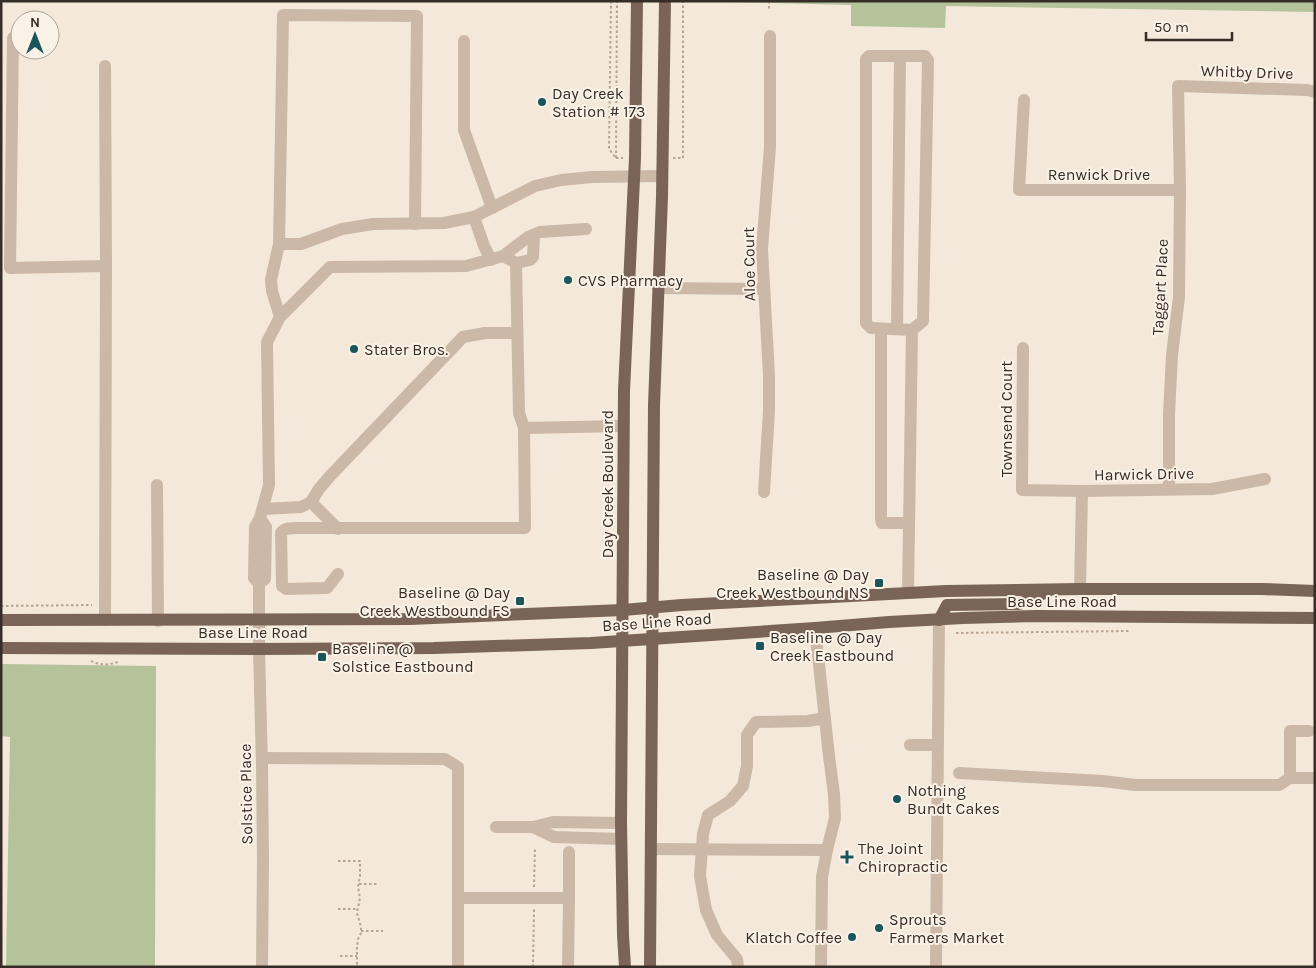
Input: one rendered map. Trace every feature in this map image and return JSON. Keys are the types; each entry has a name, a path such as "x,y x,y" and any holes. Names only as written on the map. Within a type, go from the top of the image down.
{"main road":[{"name":"Day Creek Boulevard","path":"624,967 621,823 624,391 634,176 637,1"},
{"path":"650,967 654,405 662,176 665,1"},
{"name":"Base Line Road","path":"1,620 410,619 623,610 946,591 1262,589 1315,591"},
{"path":"939,620 947,605 1019,604 1054,590"},
{"name":"Base Line Road","path":"1,648 434,648 623,641 889,622 1037,616 1315,618"}],"street":[{"path":"280,317 272,291 271,280 279,244 283,15 417,16 415,224"},
{"name":"Aloe Court","path":"764,492 769,376 763,231 771,121 770,36"},
{"path":"464,40 464,130 492,208"},
{"path":"869,56 900,56 925,56 928,60 923,321 912,330 871,328 866,323 866,59 869,56"},
{"path":"897,329 900,56"},
{"path":"13,60 10,268 106,266"},
{"path":"104,66 106,266 105,620"},
{"name":"Whitby Drive","path":"1178,86 1307,90 1315,92"},
{"name":"Taggart Place","path":"1169,489 1169,414 1172,355 1179,297 1180,190 1178,86"},
{"name":"Renwick Drive","path":"1024,100 1019,190 1180,190"},
{"path":"279,244 301,244 342,229 373,224 444,224 474,216 535,186 561,180 592,177 662,176"},
{"path":"474,216 484,246 497,258 516,263 530,260 533,257 534,235"},
{"path":"518,333 485,333 463,338 331,475 311,502 301,508 262,513 269,485 267,342 280,317 330,267 466,266 497,258 528,237 540,232 586,229"},
{"path":"338,574 327,588 286,589 282,586 280,539 283,530 323,528 525,528 524,428 519,413 516,263"},
{"path":"658,288 764,289"},
{"path":"881,329 881,520 882,523 909,523"},
{"path":"908,593 912,330"},
{"name":"Townsend Court","path":"1022,348 1022,490"},
{"path":"524,428 624,426"},
{"name":"Harwick Drive","path":"1022,490 1082,492 1212,489 1265,479"},
{"path":"157,484 158,621"},
{"path":"1080,589 1082,492"},
{"path":"311,502 338,529"},
{"name":"Solstice Place","path":"262,513 266,527 265,579 259,584 263,869 262,967"},
{"path":"936,967 939,620"},
{"path":"815,628 834,794 835,818 822,877 820,967"},
{"path":"738,967 737,959 717,935 706,910 700,876 703,834 708,815 730,800 743,786 748,766 747,735 756,722 808,721 825,718"},
{"path":"1290,778 1290,731 1310,731"},
{"path":"910,746 938,745"},
{"path":"262,758 445,759 458,767 458,967"},
{"path":"959,773 1135,784 1279,785 1290,778 1315,778"},
{"path":"496,827 532,827 552,822 621,823"},
{"path":"532,827 554,837 621,839"},
{"path":"651,849 827,850"},
{"path":"568,967 569,852"},
{"path":"458,898 569,898"}],"path":[{"path":"611,1 609,149 616,158 617,1"},
{"path":"683,1 683,158"},
{"path":"769,1 769,12"},
{"path":"1,606 105,605"},
{"path":"956,633 1129,631"},
{"path":"338,861 360,861 360,898 357,913 361,931 358,939 357,967"},
{"path":"359,884 379,884"},
{"path":"338,909 358,908"},
{"path":"361,931 383,931"},
{"path":"340,956 357,956"}],"green space":[{"path":"689,1 1315,1 1315,12 946,6 945,28 851,26 851,5"},
{"path":"1,664 156,666 155,967 6,967 10,737 1,736"}],"place":[{"name":"Day Creek Station # 173","path":"542,102"},
{"name":"CVS Pharmacy","path":"568,280"},
{"name":"Stater Bros.","path":"354,349"},
{"name":"Baseline @ Day Creek Westbound NS","path":"879,583"},
{"name":"Baseline @ Day Creek Westbound FS","path":"520,601"},
{"name":"Baseline @ Day Creek Eastbound","path":"760,646"},
{"name":"Baseline @ Solstice Eastbound","path":"322,657"},
{"name":"Nothing Bundt Cakes","path":"897,799"},
{"name":"The Joint Chiropractic","path":"847,857"},
{"name":"Sprouts Farmers Market","path":"879,928"},
{"name":"Klatch Coffee","path":"852,937"}]}
